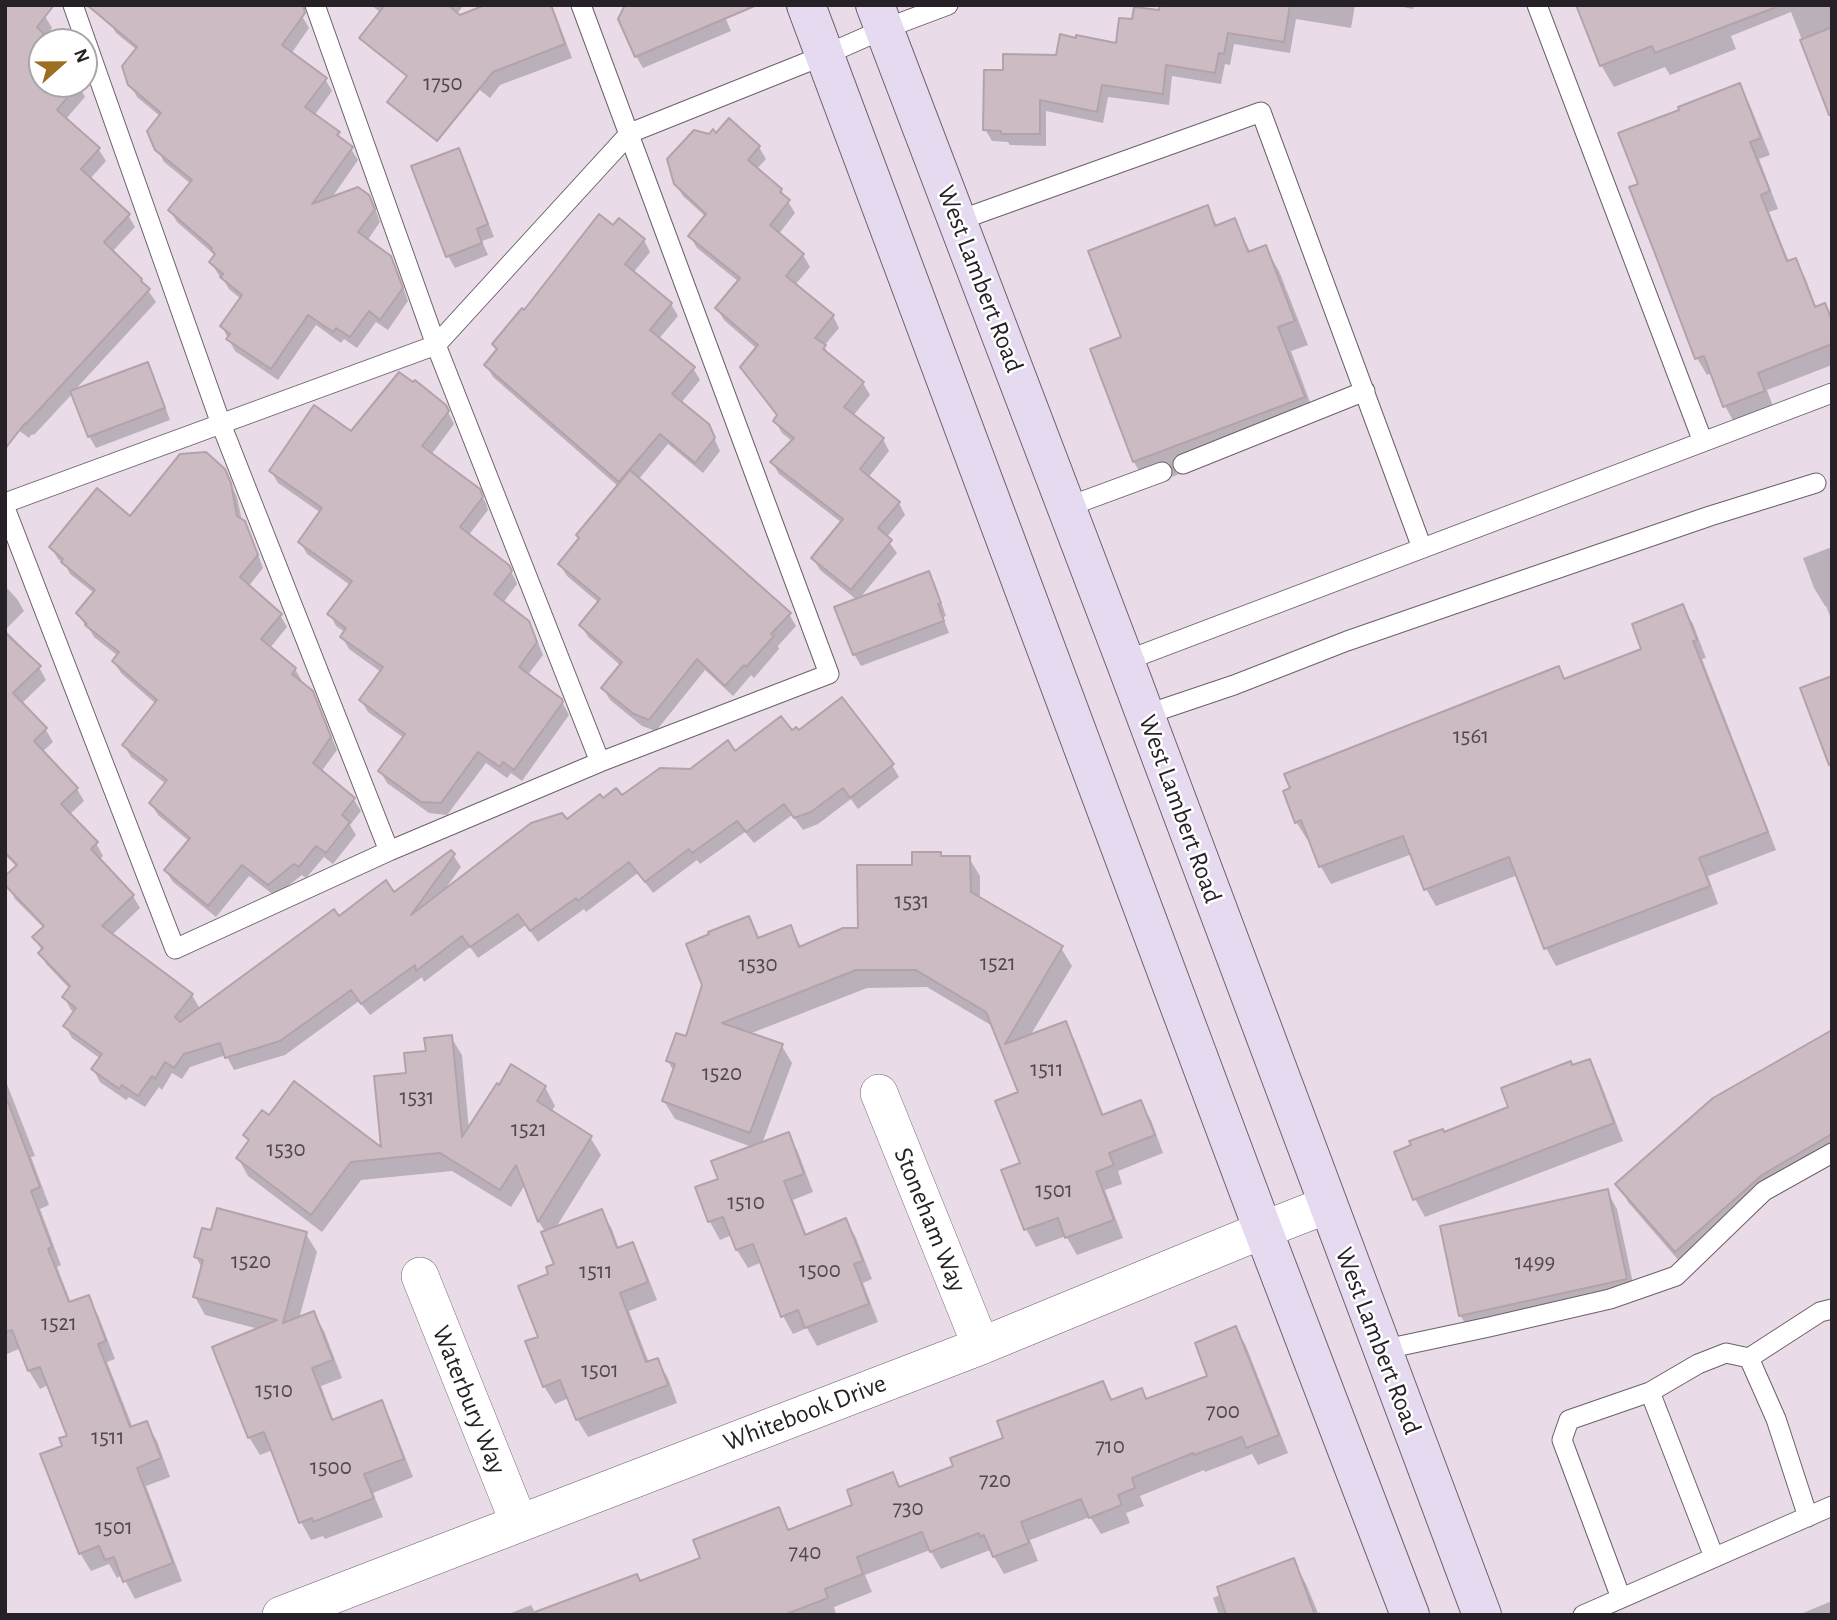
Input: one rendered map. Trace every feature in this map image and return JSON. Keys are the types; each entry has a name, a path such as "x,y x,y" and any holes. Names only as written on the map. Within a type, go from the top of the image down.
{"main road":[{"path":"806,5 1263,1230 1410,1615"},
{"name":"West Lambert Road","path":"879,17 1067,507 1482,1615"}],"street":[{"name":"Stoneham Way","path":"879,1093 981,1346"},
{"name":"Whitebook Drive","path":"281,1615 981,1346 1327,1205"},
{"name":"Waterbury Way","path":"420,1276 519,1524"}],"lane":[{"path":"73,5 222,424 389,851"},
{"path":"315,5 436,345 600,762"},
{"path":"581,5 630,133 830,674 600,762 389,851 174,949 5,506 436,345 630,133 825,55 879,17 948,5"},
{"path":"1537,5 1703,442"},
{"path":"957,221 1261,112 1422,548"},
{"path":"1183,464 1365,391"},
{"path":"1125,661 1832,393"},
{"path":"1067,507 1162,472"},
{"path":"1145,715 1442,608 1710,516 1816,483"},
{"path":"1381,1350 1610,1299 1676,1276 1764,1191 1832,1153"},
{"path":"1621,1598 1562,1440 1569,1420 1650,1392 1699,1364 1726,1353 1749,1358 1820,1312 1832,1309"},
{"path":"1749,1358 1776,1419 1808,1517"},
{"path":"1650,1392 1714,1558"},
{"path":"1583,1615 1832,1506"}],"building":[{"path":"5,5 54,5 38,28 28,28 28,98 67,98 57,110 100,148 81,169 130,214 104,242 150,289 25,423 5,449"},
{"path":"87,5 303,5 305,13 282,45 327,78 305,107 340,132 337,135 353,147 312,204 358,187 369,195 375,209 358,232 391,256 403,288 380,320 369,311 350,337 336,328 333,332 308,315 271,369 226,339 230,334 220,326 242,295 220,277 223,274 209,262 215,254 212,248 168,210 192,180 155,150 147,131 161,113 128,85 122,66 137,47"},
{"path":"385,5 448,5 460,15 485,5 551,5 565,44 493,72 437,141 387,102 407,76 359,38"},
{"path":"625,5 757,5 635,57 618,19"},
{"path":"1160,5 1290,5 1284,42 1228,33 1224,54 1219,53 1215,73 1166,65 1163,94 1102,85 1097,112 1040,100 1040,134 1001,134 1001,131 983,130 984,70 1003,70 1003,54 1056,55 1060,34 1116,43 1119,18 1132,19 1134,7 1159,10"},
{"path":"1576,5 1773,5 1774,8 1655,53 1652,46 1600,66"},
{"path":"1832,27 1832,115 1829,115 1800,40"},
{"path":"1740,83 1761,138 1750,142 1770,191 1761,195 1787,261 1796,258 1815,307 1825,303 1832,320 1832,344 1758,373 1765,391 1723,407 1704,356 1695,359 1629,187 1638,184 1618,133"},
{"path":"729,118 760,146 748,160 782,189 780,192 790,200 770,225 804,254 786,276 834,315 815,338 826,345 823,349 864,382 844,407 884,438 860,469 900,502 878,528 892,540 851,590 811,558 843,519 770,462 794,438 773,421 777,415 740,367 758,345 715,308 740,278 688,236 706,214 674,184 667,159 694,130 709,134 713,129 716,133"},
{"path":"459,148 488,224 477,229 482,243 446,257 411,166"},
{"path":"1208,205 1215,226 1235,218 1248,252 1266,245 1295,321 1278,327 1305,397 1133,462 1090,349 1121,337 1088,251"},
{"path":"599,214 613,225 619,218 645,239 625,264 672,303 650,330 695,367 672,394 709,424 715,438 695,463 660,434 619,482 484,365 497,349 492,344 522,308 524,310"},
{"path":"148,362 165,408 88,437 70,391"},
{"path":"399,372 413,382 415,380 446,405 449,411 422,446 480,489 483,497 460,527 509,565 512,571 494,594 529,621 537,642 519,667 563,702 514,770 503,762 500,767 478,752 441,803 421,802 378,771 405,734 359,700 383,667 340,637 346,628 327,614 352,581 298,542 322,508 269,471 314,405 351,431"},
{"path":"206,452 225,469 231,483 237,516 245,521 258,555 240,577 282,614 261,639 296,668 292,674 313,691 331,737 313,763 355,798 342,815 350,822 326,853 316,846 299,867 294,864 268,885 242,865 208,906 164,870 190,838 149,803 167,780 122,745 157,700 112,661 119,652 85,625 87,624 76,613 95,590 61,562 63,559 49,547 97,488 130,516 180,454"},
{"path":"630,470 791,613 746,667 744,665 725,686 697,659 649,720 634,714 601,688 622,662 579,625 600,599 558,564 579,538 576,535"},
{"path":"929,571 941,603 938,604 944,621 853,655 834,607"},
{"path":"1683,604 1697,640 1693,641 1768,832 1699,858 1710,886 1544,949 1509,857 1424,890 1403,836 1319,867 1301,820 1295,823 1283,791 1290,788 1284,774 1559,666 1564,679 1641,649 1632,624"},
{"path":"5,633 41,666 13,693 47,728 34,741 78,788 61,804 98,842 91,849 134,895 102,926 193,994 175,1017 180,1022 334,909 339,916 386,880 394,892 451,850 455,854 411,915 531,823 562,813 567,819 600,794 603,798 616,788 622,795 660,768 690,769 728,740 735,751 781,716 792,730 796,727 799,730 842,697 894,764 850,798 843,788 811,812 794,818 784,804 746,832 737,821 692,853 689,849 645,882 629,862 578,901 576,898 530,931 518,914 470,947 462,936 416,971 415,965 361,1004 351,990 280,1041 225,1058 220,1043 184,1054 174,1068 165,1062 155,1079 152,1076 138,1096 122,1085 119,1089 91,1069 102,1054 63,1026 76,1008 62,997 70,986 38,953 43,948 32,937 44,926 5,885 5,876 17,865 5,852"},
{"path":"1832,676 1832,764 1829,765 1800,688"},
{"path":"912,852 970,856 971,892 1063,946 1005,1044 1066,1021 1102,1115 1141,1100 1155,1135 1109,1153 1114,1165 1096,1172 1114,1220 1065,1238 1058,1218 1024,1230 1001,1170 1020,1163 995,1101 1018,1092 986,1012 916,970 856,970 722,1023 783,1044 750,1133 662,1101 675,1064 666,1061 676,1033 686,1036 702,985 686,944 749,916 758,938 791,925 799,947 843,928 858,928 857,865 912,865"},
{"path":"1832,1030 1832,1134 1762,1175 1675,1252 1615,1184 1713,1098"},
{"path":"452,1035 462,1137 511,1064 546,1086 537,1101 592,1136 538,1222 516,1165 500,1190 440,1153 351,1162 311,1215 236,1158 249,1140 243,1135 262,1110 269,1115 294,1081 381,1147 374,1076 406,1073 404,1053 426,1051 424,1038"},
{"path":"1590,1059 1614,1123 1413,1200 1394,1152 1411,1145 1409,1141 1443,1129 1444,1132 1508,1107 1501,1088 1571,1061 1572,1065"},
{"path":"8,1102 40,1187 31,1191 52,1247 48,1249 69,1302 89,1295 106,1341 98,1344 130,1427 147,1421 161,1458 137,1468 173,1563 123,1582 114,1557 105,1560 99,1546 79,1554 40,1454 62,1446 59,1438 67,1436 40,1367 28,1371 12,1330 5,1332 5,1103"},
{"path":"789,1132 804,1174 784,1181 805,1235 846,1218 863,1261 854,1264 869,1304 805,1328 798,1310 781,1317 753,1244 736,1250 723,1217 708,1222 695,1187 718,1179 711,1161"},
{"path":"1608,1189 1627,1279 1459,1316 1440,1226"},
{"path":"217,1208 307,1232 283,1323 314,1311 333,1360 312,1368 332,1420 382,1400 404,1459 364,1474 374,1498 313,1522 312,1518 299,1523 264,1432 248,1438 212,1347 277,1320 193,1297 203,1260 194,1257 202,1228 211,1230"},
{"path":"602,1209 617,1248 633,1242 648,1282 620,1293 646,1362 658,1358 668,1385 576,1420 560,1380 543,1387 525,1341 538,1337 518,1286 548,1274 546,1267 554,1264 541,1232"},
{"path":"1236,1326 1279,1435 1246,1448 1242,1437 1194,1455 1193,1453 1132,1478 1135,1488 1118,1495 1122,1505 1089,1518 1081,1499 1021,1522 1029,1543 993,1557 984,1535 980,1537 979,1533 930,1552 922,1532 857,1557 863,1574 825,1589 828,1598 784,1615 536,1615 535,1612 637,1574 640,1581 700,1558 693,1540 779,1507 788,1530 852,1505 847,1490 893,1472 899,1487 953,1466 950,1458 1003,1438 997,1421 1103,1381 1111,1400 1142,1388 1146,1399 1207,1376 1195,1343"},
{"path":"1294,1558 1315,1615 1226,1615 1217,1587"}]}
